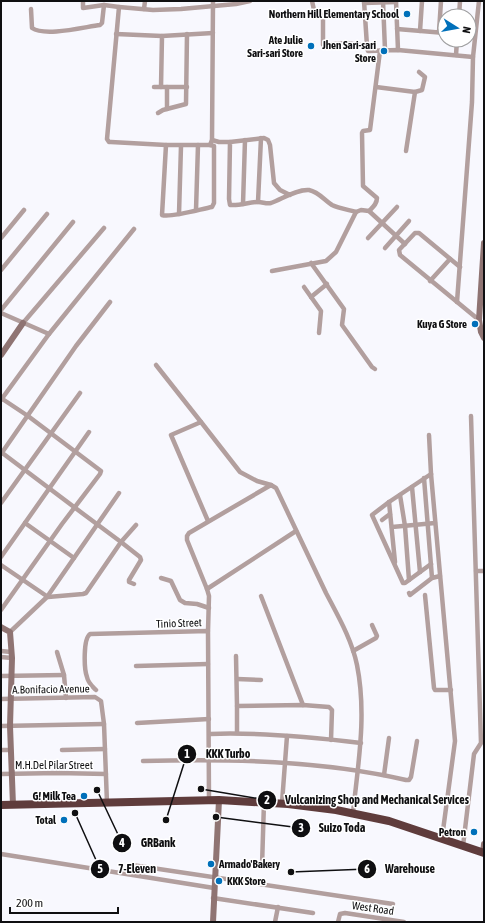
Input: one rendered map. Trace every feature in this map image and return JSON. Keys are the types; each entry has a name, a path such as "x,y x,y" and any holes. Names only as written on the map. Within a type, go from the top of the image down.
{"highway":[{"path":"1,805 209,800 282,803 353,813 388,820 483,853"}],"street":[{"path":"83,1 83,8 104,5 144,9 182,9 213,3 236,4 250,1"},
{"path":"144,9 145,1"},
{"path":"312,1 314,10 323,16 323,45 347,43 367,46"},
{"path":"420,30 422,1"},
{"path":"457,302 472,102 473,56 479,1"},
{"path":"398,50 396,2 364,2 368,51 398,50 473,56"},
{"path":"383,2 386,50"},
{"path":"166,145 162,214 165,216 212,207 214,147 211,142 213,3"},
{"path":"31,9 32,28 35,30 53,32 100,25 102,23 104,5"},
{"path":"119,7 108,142 181,146 198,145 211,142 230,142 260,138 266,139 270,145 274,182 280,190 290,195"},
{"path":"397,29 437,32"},
{"path":"116,34 162,36 213,33"},
{"path":"158,113 167,109 186,105 187,34"},
{"path":"161,87 162,36"},
{"path":"456,48 456,54"},
{"path":"369,211 376,204 377,198 363,186 362,133 363,131 370,130 380,51"},
{"path":"376,87 415,92 420,91 425,77 419,72"},
{"path":"154,87 187,87"},
{"path":"167,87 167,109"},
{"path":"406,151 415,92"},
{"path":"258,202 260,138"},
{"path":"243,204 245,140"},
{"path":"230,142 231,205 258,202 269,204 290,195 308,190 318,193 333,206 356,212 361,210 369,211 405,244"},
{"path":"196,210 198,145"},
{"path":"179,214 181,146"},
{"path":"368,238 398,207"},
{"path":"1,238 24,210"},
{"path":"272,272 326,261 336,252 356,212"},
{"path":"1,270 47,214"},
{"path":"385,248 409,221"},
{"path":"1,310 72,222"},
{"path":"1,355 23,323 104,228"},
{"path":"1,610 101,470 28,416 1,399 49,334 134,229"},
{"path":"460,267 420,233 415,233 399,250 400,255 479,320"},
{"path":"483,334 479,320 484,243"},
{"path":"430,280 450,258"},
{"path":"311,263 344,309 342,325 372,367 375,369"},
{"path":"311,297 327,284"},
{"path":"304,287 320,311 319,333"},
{"path":"110,302 76,346 1,453 25,469 121,542 140,559 128,580 134,584"},
{"path":"1,313 49,334"},
{"path":"156,365 240,472 257,481 276,488 353,651 357,666 362,703 361,743 353,813"},
{"path":"1,503 80,393"},
{"path":"463,846 474,754 481,743 471,416"},
{"path":"201,422 171,435 208,522"},
{"path":"1,557 89,432"},
{"path":"429,435 435,523 455,744 442,838"},
{"path":"431,474 372,515 403,583 405,584 431,564"},
{"path":"424,478 432,578"},
{"path":"208,631 209,596 187,540 187,536 189,533 271,485"},
{"path":"412,487 420,572"},
{"path":"13,805 10,726 10,632 47,597 119,493"},
{"path":"400,495 409,580"},
{"path":"389,502 395,564"},
{"path":"382,520 390,514"},
{"path":"25,523 74,558"},
{"path":"392,527 435,523"},
{"path":"1,565 47,597 86,593 121,542 136,526"},
{"path":"207,589 296,531"},
{"path":"476,571 484,571"},
{"path":"409,593 410,595 432,578 440,576"},
{"path":"160,578 172,581 180,600 185,603 197,604 209,608"},
{"path":"425,595 433,685 436,690 441,690 445,693 451,692"},
{"path":"261,596 303,705"},
{"path":"477,600 484,600"},
{"path":"353,651 376,638 377,636 372,625"},
{"path":"1,627 10,632"},
{"name":"Tinio Street","path":"96,690 89,683 85,672 86,639 90,634 208,631 210,734 209,800"},
{"path":"1,650 11,655"},
{"path":"57,652 64,675 66,698"},
{"path":"1,657 11,655"},
{"path":"236,656 237,733"},
{"path":"136,666 208,664"},
{"path":"1,676 64,675"},
{"path":"237,679 260,680"},
{"name":"A.Bonifacio Avenue","path":"1,699 95,697 101,701 104,724"},
{"path":"237,706 303,705 329,707 332,710 331,740"},
{"path":"137,723 209,720"},
{"path":"1,726 104,724 107,803"},
{"path":"210,734 237,733 361,743"},
{"path":"282,803 287,736"},
{"path":"384,775 389,738"},
{"path":"143,761 210,759 285,763 357,770 409,780 412,772 417,742"},
{"path":"62,750 105,749"},
{"path":"1,750 11,750"},
{"name":"M.H.Del Pilar Street","path":"1,774 106,774"},
{"path":"213,922 219,800"},
{"path":"262,866 264,802"},
{"path":"483,853 484,844"},
{"path":"1,854 214,888"},
{"path":"132,865 393,904"},
{"path":"213,898 313,912"},
{"path":"275,922 278,907"},
{"name":"West Road","path":"338,922 340,914 345,913 404,922"}],"place":[{"name":"Northern Hill Elementary School","path":"407,14"},
{"name":"Ate Julie Sari-sari Store","path":"311,46"},
{"name":"Jhen Sari-sari Store","path":"384,51"},
{"name":"Kuya G Store","path":"475,324"},
{"name":"Vulcanizing Shop and Mechanical Services","path":"201,789"},
{"name":"GRBank","path":"97,790"},
{"name":"G! Milk Tea","path":"84,796"},
{"name":"7-Eleven","path":"75,813"},
{"name":"Suizo Toda","path":"216,817"},
{"name":"Total","path":"64,820"},
{"name":"KKK Turbo","path":"166,820"},
{"name":"Petron","path":"474,832"},
{"name":"Armado'Bakery","path":"211,864"},
{"name":"Warehouse","path":"291,872"},
{"name":"KKK Store","path":"219,881"}]}
